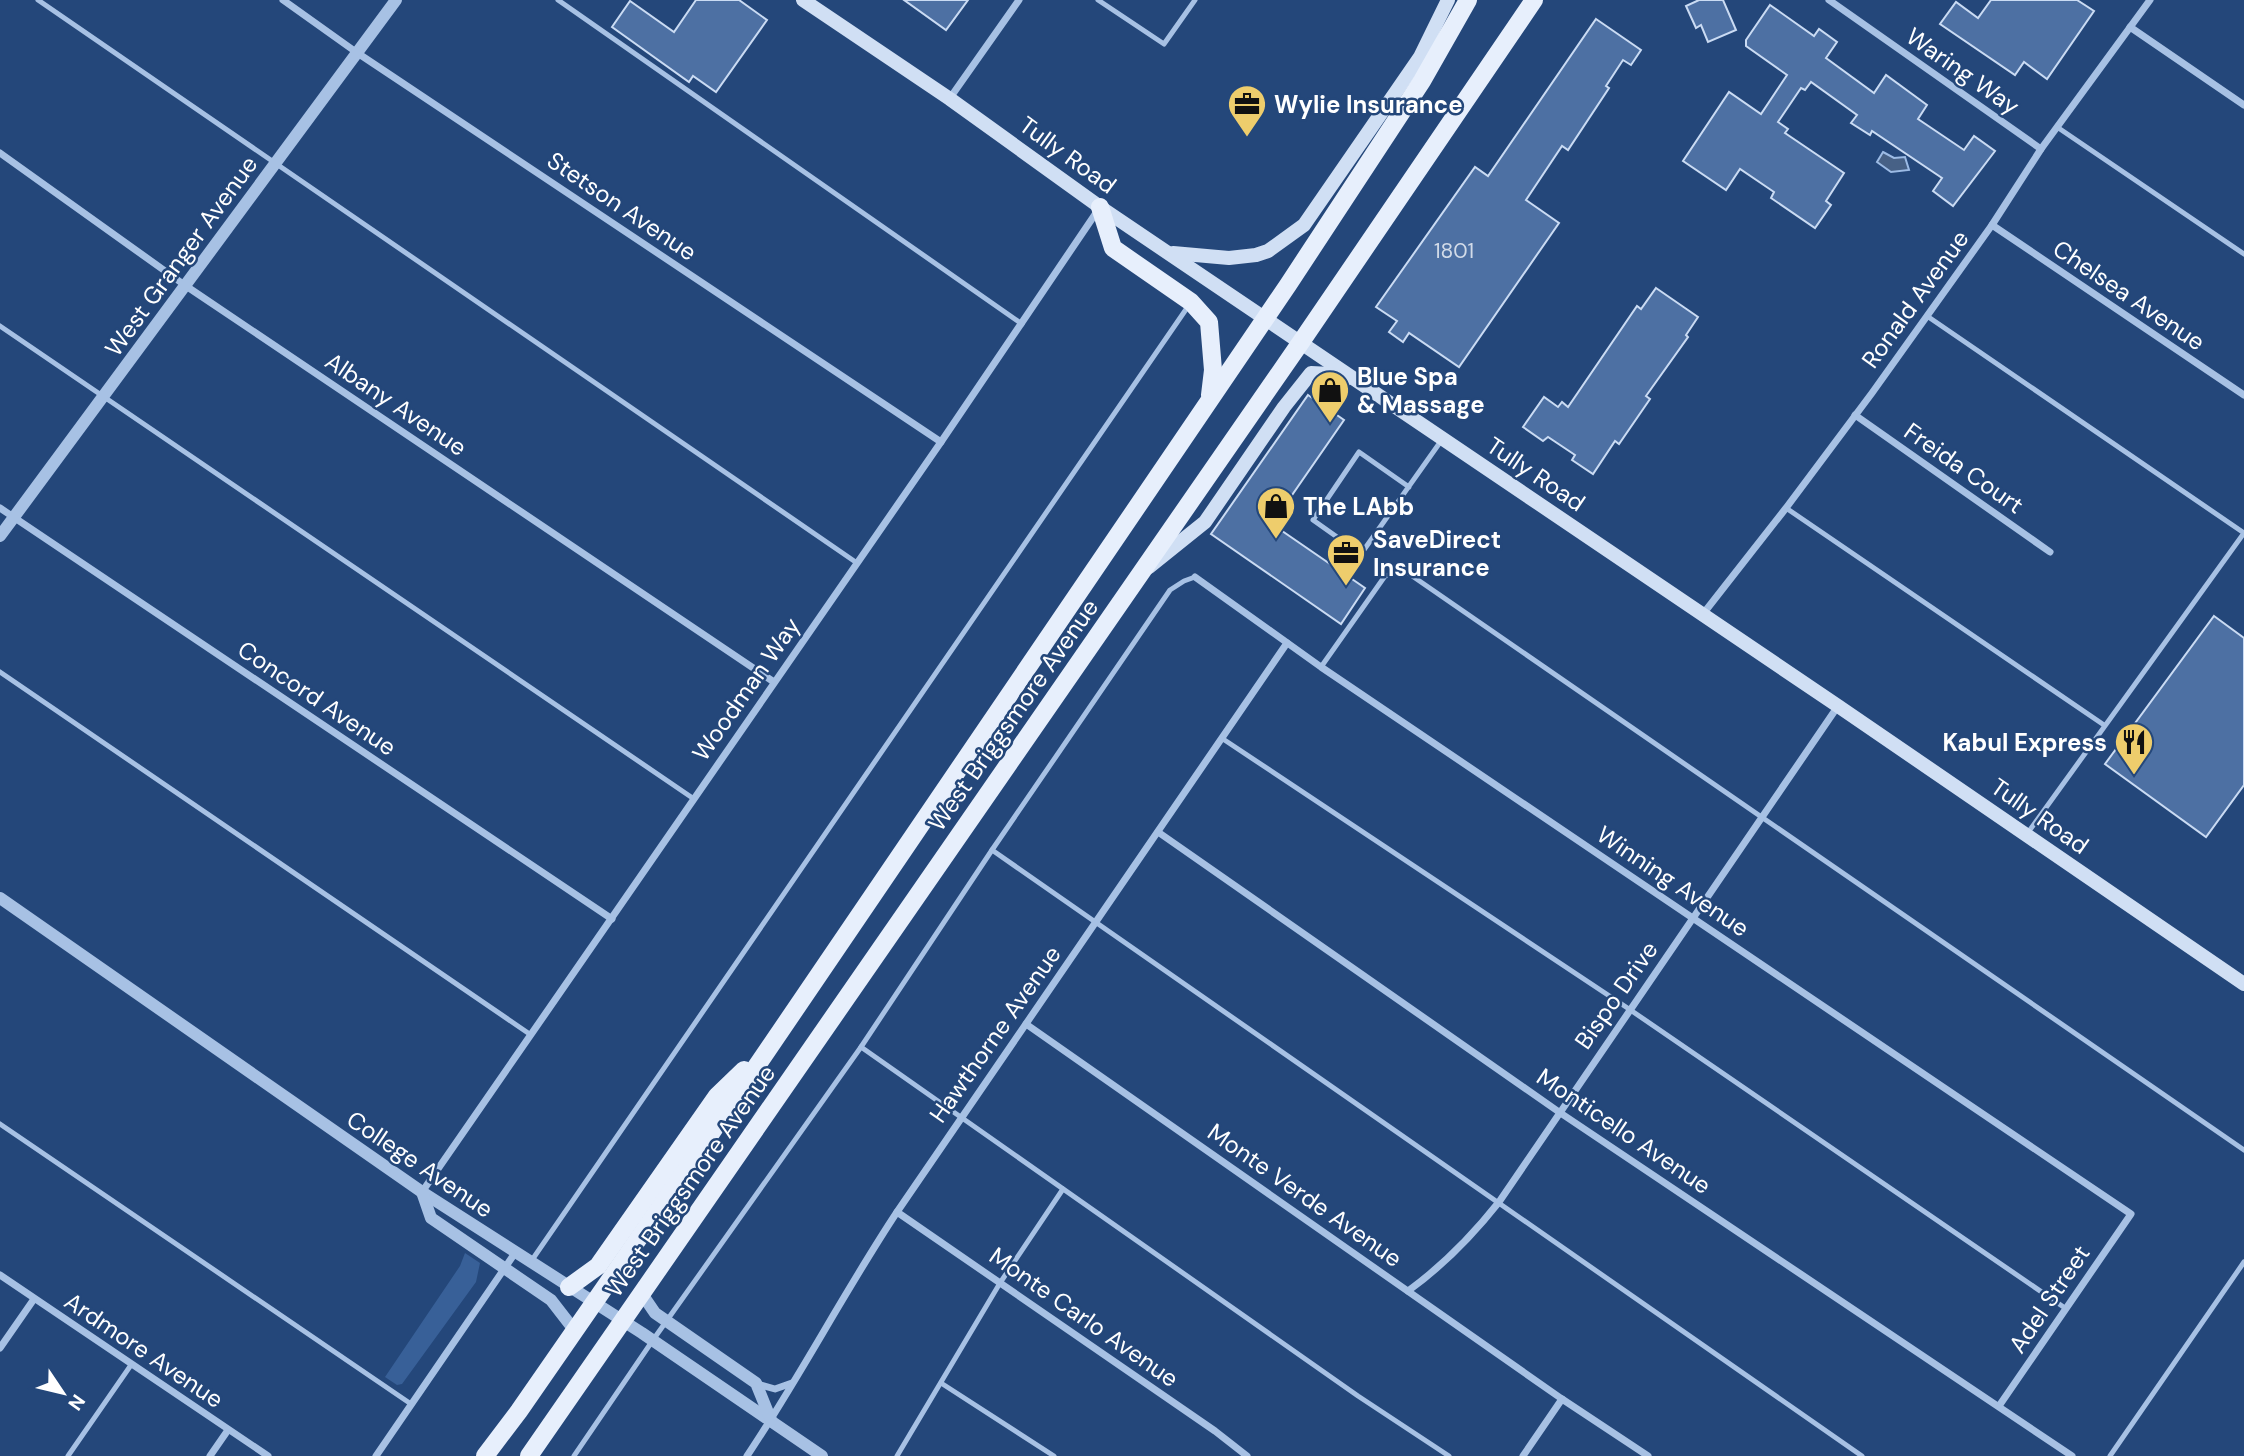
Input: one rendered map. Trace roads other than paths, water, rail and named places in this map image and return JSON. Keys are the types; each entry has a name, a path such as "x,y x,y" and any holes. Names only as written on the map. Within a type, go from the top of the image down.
{"main road":[{"name":"Tully Road","path":"803,0 950,99 1100,207 1703,614 2244,984"},
{"path":"1169,253 1229,258 1255,256 1278,245 1304,225 1420,57 1448,0"},
{"name":"West Briggsmore Avenue","path":"485,1456 575,1331 1265,318 1422,81 1468,0"},
{"name":"West Briggsmore Avenue","path":"529,1456 1301,342 1533,1"},
{"path":"1100,207 1113,247 1191,302 1209,322 1213,370 1210,398"},
{"path":"1140,575 1205,522 1284,407 1311,373 1331,374 1364,385"},
{"path":"569,1287 598,1266 717,1096 767,1049"}],"street":[{"name":"Stetson Avenue","path":"283,0 356,52 941,442"},
{"name":"West Granger Avenue","path":"0,536 396,0"},
{"path":"950,99 1019,0"},
{"name":"Waring Way","path":"1829,0 2041,149"},
{"name":"Ronald Avenue","path":"1703,614 1856,415 1992,225 2041,149 2150,0"},
{"path":"2130,27 2244,105"},
{"name":"Albany Avenue","path":"0,153 186,286 774,682"},
{"name":"Woodman Way","path":"422,1192 941,442 1100,207"},
{"name":"Chelsea Avenue","path":"1992,225 2244,395"},
{"name":"Freida Court","path":"1856,415 2050,552"},
{"name":"Concord Avenue","path":"0,508 612,919"},
{"name":"Winning Avenue","path":"1195,578 1321,667 2131,1214"},
{"name":"Hawthorne Avenue","path":"747,1456 772,1421 862,1265 897,1212 1287,643"},
{"name":"Bispo Drive","path":"1408,1291 1439,1268 1499,1202 1838,706"},
{"name":"Monticello Avenue","path":"1158,832 1559,1112 2072,1456"},
{"name":"College Avenue","path":"0,898 422,1192 653,1340 822,1456"},
{"name":"Monte Verde Avenue","path":"1026,1024 1562,1399 1648,1456"},
{"path":"422,1192 431,1218 551,1300 575,1331"},
{"name":"Monte Carlo Avenue","path":"897,1212 1215,1431 1247,1456"},
{"name":"Adel Street","path":"1998,1406 2131,1214"},
{"path":"376,1456 515,1253"},
{"name":"Ardmore Avenue","path":"0,1275 268,1456"},
{"path":"642,1294 650,1307 667,1321 756,1383 775,1389 792,1383"},
{"path":"0,1348 34,1299"},
{"path":"756,1383 772,1421"},
{"path":"1523,1456 1562,1399"},
{"path":"210,1456 228,1430"}],"lane":[{"path":"38,0 857,563"},
{"path":"558,0 1022,324"},
{"path":"1098,0 1164,44 1195,0"},
{"path":"2057,127 2244,254"},
{"path":"530,1263 1191,302"},
{"path":"1927,316 2244,533 2026,834"},
{"path":"0,326 694,799"},
{"path":"1409,487 1359,452 1313,520 1361,554 1409,487 1443,439"},
{"path":"1786,508 2104,724"},
{"path":"1321,667 1385,576 1405,571 2244,1150"},
{"path":"574,1456 861,1047 1170,590 1195,578"},
{"path":"0,672 531,1035"},
{"path":"1223,739 1629,1009 2065,1308"},
{"path":"992,850 1862,1456"},
{"path":"861,1047 1358,1396 1449,1456"},
{"path":"0,1124 411,1404"},
{"path":"897,1456 1000,1283 1063,1189"},
{"path":"2110,1456 2244,1262"},
{"path":"68,1456 131,1365"},
{"path":"941,1383 1054,1456"}],"place":[{"name":"Wylie Insurance","path":"1247,138"},
{"name":"Blue Spa & Massage","path":"1330,424"},
{"name":"The LAbb","path":"1276,540"},
{"name":"SaveDirect Insurance","path":"1346,587"},
{"name":"Kabul Express","path":"2134,776"}]}
